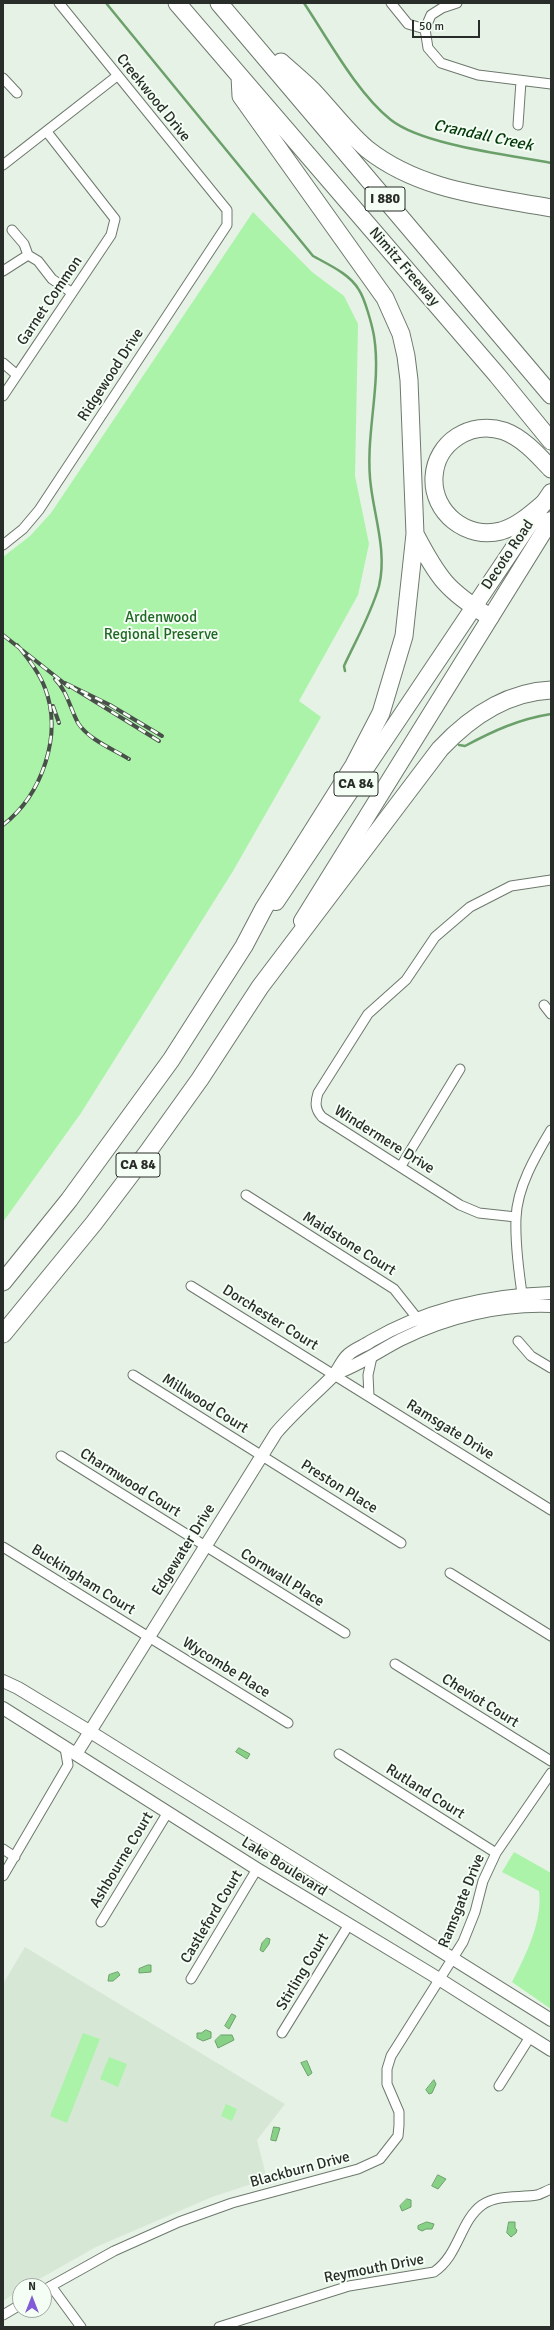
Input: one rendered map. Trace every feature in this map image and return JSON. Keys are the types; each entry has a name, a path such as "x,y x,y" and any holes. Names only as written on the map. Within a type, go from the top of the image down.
{"highway":[{"name":"Nimitz Freeway","path":"177,3 497,375 551,441"},
{"name":"I 880","path":"188,3 302,137 308,156"},
{"name":"Nimitz Freeway","path":"221,4 551,395"},
{"path":"221,4 312,90 352,135 383,160 402,172 442,187 551,208"},
{"path":"240,76 241,96 385,298 401,334 409,380 415,534 408,609 397,660 378,719 354,765 264,908 244,946"},
{"path":"519,357 551,388"},
{"path":"548,497 520,522 501,531 485,533 467,529 451,520 441,508 435,492 434,477 438,460 446,446 458,436 473,429 488,428 505,431 520,440 551,469"},
{"name":"Decoto Road","path":"470,613 548,497"},
{"name":"Decoto Road","path":"260,987 549,522"},
{"path":"415,534 441,579 470,613 486,623"},
{"name":"CA 84","path":"3,1282 122,1129 171,1060 244,946 298,872 470,613"},
{"path":"260,987 427,766 456,732 474,718 494,706 519,696 551,690"},
{"name":"CA 84","path":"3,1334 94,1223 147,1153 200,1079 260,987"}],"street":[{"name":"Creekwood Drive","path":"59,3 227,210"},
{"path":"391,3 408,24 425,29"},
{"path":"457,3 442,8 431,15 425,29 428,48 441,63 478,75 551,84"},
{"path":"3,165 117,76"},
{"path":"3,78 17,93"},
{"path":"518,125 521,81"},
{"name":"Garnet Common","path":"3,396 71,292 87,272 111,235 115,218 47,132"},
{"name":"Ridgewood Drive","path":"3,545 23,529 39,510 227,225 227,210"},
{"path":"12,230 24,244 28,255 38,261 52,279 71,292"},
{"path":"3,271 28,255"},
{"path":"3,363 17,375"},
{"name":"Windermere Drive","path":"516,1217 479,1214 460,1205 322,1117 316,1106 318,1093 368,1014 406,980 434,937 470,907 511,886 551,880"},
{"path":"544,1005 551,1014"},
{"path":"400,1166 460,1069"},
{"path":"523,1300 516,1217 526,1181 538,1150 551,1130"},
{"name":"Maidstone Court","path":"246,1195 394,1289 422,1324"},
{"name":"Dorchester Court","path":"191,1286 334,1374"},
{"name":"Edgewater Drive","path":"334,1374 355,1367 399,1341 437,1312 468,1303 523,1300 551,1293"},
{"name":"Edgewater Drive","path":"523,1300 551,1306"},
{"name":"Edgewater Drive","path":"81,1757 89,1731 262,1456 294,1412 334,1374 347,1355 398,1327 422,1324"},
{"path":"518,1341 530,1356 551,1368"},
{"path":"369,1396 368,1375 372,1357"},
{"name":"Ramsgate Drive","path":"334,1374 551,1510"},
{"name":"Millwood Court","path":"133,1375 262,1456"},
{"name":"Charmwood Court","path":"61,1456 205,1546"},
{"name":"Preston Place","path":"262,1456 401,1543"},
{"name":"Cornwall Place","path":"205,1546 345,1633"},
{"name":"Buckingham Court","path":"3,1547 148,1636"},
{"path":"450,1573 551,1636"},
{"name":"Wycombe Place","path":"148,1636 288,1723"},
{"name":"Cheviot Court","path":"395,1664 551,1762"},
{"name":"Lake Boulevard","path":"3,1681 18,1688 89,1731 551,2020"},
{"name":"Lake Boulevard","path":"3,1708 348,1926 551,2050"},
{"path":"65,1748 68,1765"},
{"name":"Rutland Court","path":"339,1754 496,1854"},
{"path":"3,1876 68,1765 81,1757"},
{"name":"Ramsgate Drive","path":"440,1981 463,1942 475,1912 483,1881 496,1854 551,1773"},
{"name":"Ashbourne Court","path":"101,1922 168,1812"},
{"path":"3,1848 15,1856"},
{"name":"Castleford Court","path":"191,1978 257,1869"},
{"name":"Stirling Court","path":"282,2033 348,1926"},
{"name":"Blackburn Drive","path":"52,2285 114,2251 179,2222 232,2203 358,2169 380,2159 398,2136 399,2112 387,2084 387,2069 391,2056 440,1981"},
{"path":"499,2086 530,2037"},
{"name":"Reymouth Drive","path":"218,2327 286,2304 349,2286 434,2272 443,2266 472,2216 482,2205 498,2198 537,2195 551,2189"},
{"path":"52,2294 81,2327"},
{"path":"3,2315 12,2309"}],"shaded area":[{"path":"239,1748 250,1754 247,1759 236,1752"},
{"path":"267,1938 270,1939 269,1944 263,1952 260,1950 262,1943"},
{"path":"25,1947 285,2104 257,2140 267,2179 212,2197 96,2247 41,2278 12,2278 12,2295 3,2301 3,1984"},
{"path":"151,1965 151,1972 139,1973 139,1969"},
{"path":"118,1972 120,1975 113,1981 108,1981 109,1975"},
{"path":"232,2014 236,2016 229,2029 225,2026"},
{"path":"206,2030 211,2032 211,2038 203,2041 197,2038 197,2033 201,2033"},
{"path":"221,2035 232,2035 234,2040 218,2048 215,2041"},
{"path":"307,2061 312,2073 308,2076 301,2063"},
{"path":"434,2080 436,2084 432,2093 429,2094 426,2090"},
{"path":"274,2127 280,2128 276,2141 271,2140"},
{"path":"438,2175 446,2179 438,2189 432,2186"},
{"path":"407,2199 411,2200 411,2207 402,2211 400,2206"},
{"path":"427,2222 434,2224 432,2229 422,2231 418,2229 418,2226"},
{"path":"509,2222 515,2222 515,2228 517,2230 511,2237 507,2233"}],"green space":[{"name":"Ardenwood Regional Preserve","path":"253,212 312,272 344,296 358,324 355,476 369,544 358,595 299,701 321,717 233,871 81,1113 3,1222 3,557 30,536 51,513"},
{"path":"514,1852 551,1873 551,2009 512,1982 532,1938 536,1926 540,1902 539,1891 502,1872"},
{"path":"83,2033 100,2039 67,2123 50,2116"},
{"path":"109,2057 127,2064 118,2087 100,2079"},
{"path":"226,2104 237,2109 232,2121 221,2116"}],"waterway":[{"path":"106,3 313,256 339,270 350,279 359,290 366,306 374,336 376,355 375,393 369,468 380,536 382,561 379,586 376,596 368,617 344,666 345,671"},
{"name":"Crandall Creek","path":"304,3 355,81 378,109 391,120 405,129 467,148 551,163"},
{"path":"459,745 465,746 517,722 551,714"}],"railway":[{"path":"3,635 69,687"},
{"path":"3,825 29,798 38,781 50,744 52,725 50,706 43,682 33,665 17,645"},
{"path":"55,679 63,689 78,723 83,729 102,744 129,759"},
{"path":"159,741 65,683 110,705 162,736"},
{"path":"53,706 59,723"}]}
